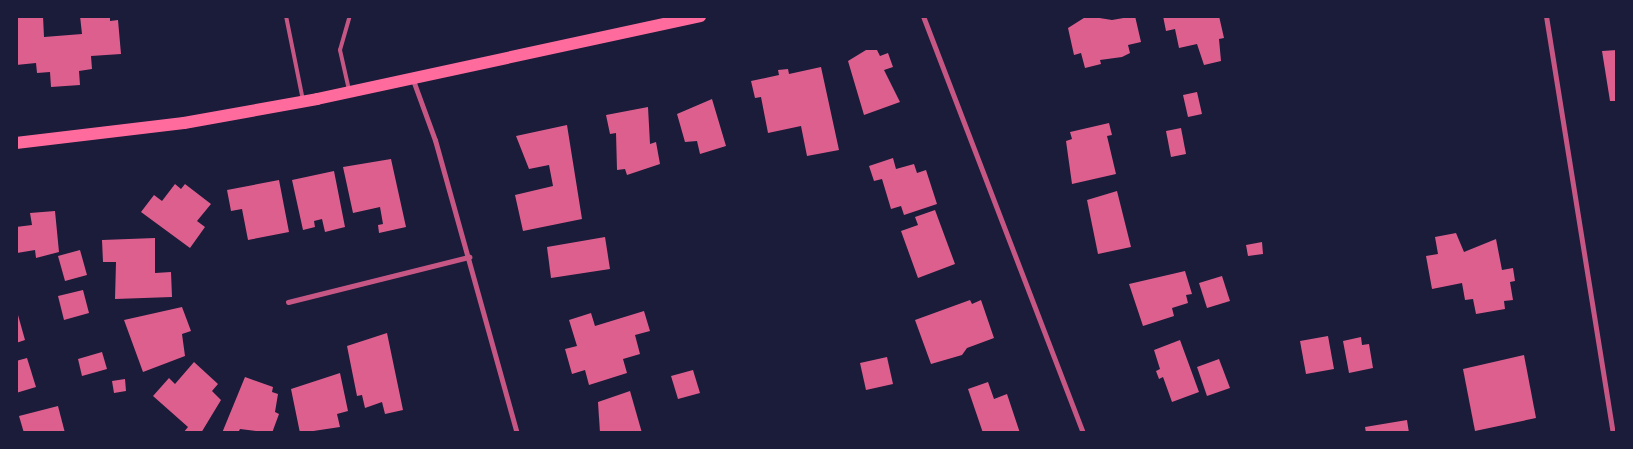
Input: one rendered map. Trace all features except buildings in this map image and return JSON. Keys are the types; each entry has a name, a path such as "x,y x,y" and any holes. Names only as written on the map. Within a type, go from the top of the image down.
{"main road":[{"path":"16,144 184,123 304,102 700,16"}],"street":[{"path":"923,16 1083,433"},
{"path":"1546,16 1613,433"},
{"path":"413,79 469,257 517,433"},
{"path":"288,302 469,257"}],"lane":[{"path":"286,16 304,102"},
{"path":"350,16 340,50 350,92"}]}
